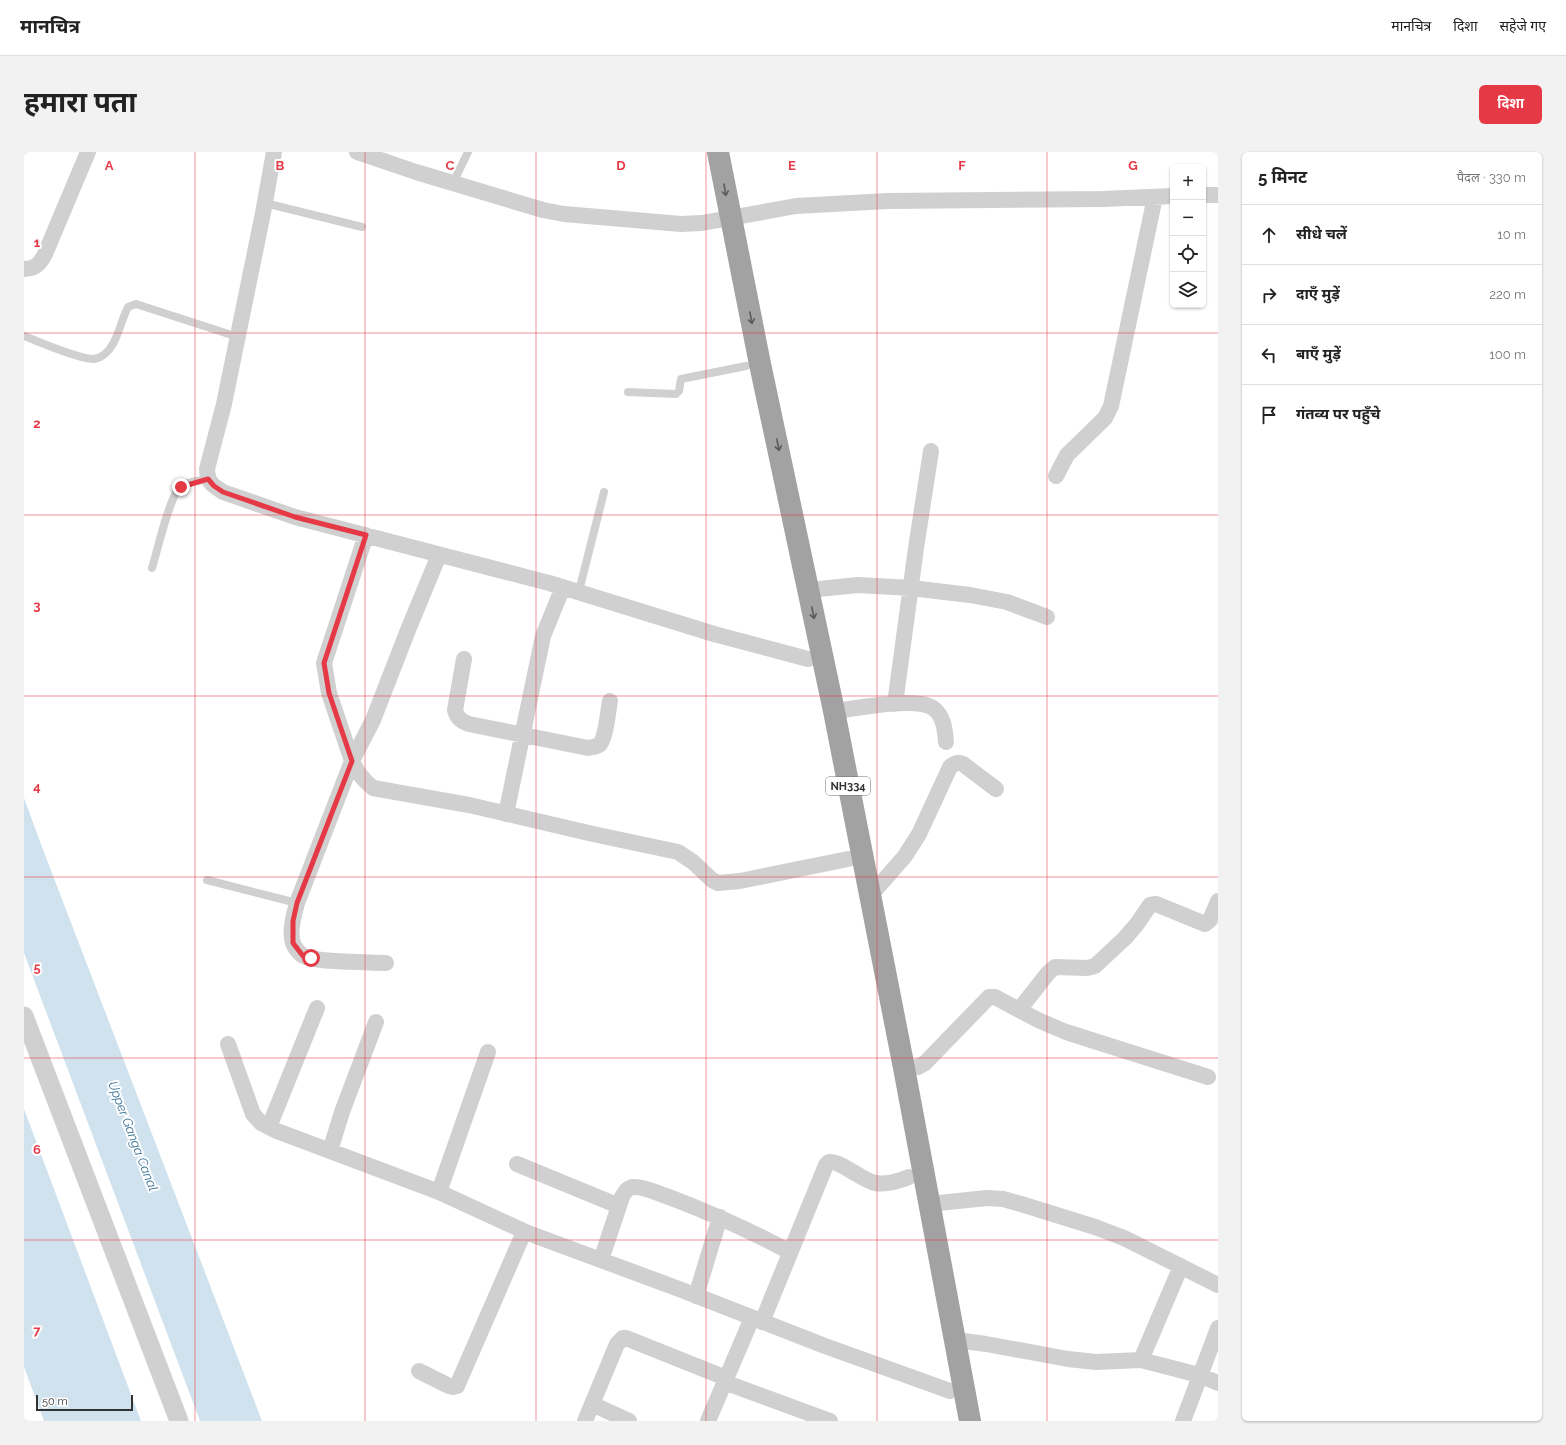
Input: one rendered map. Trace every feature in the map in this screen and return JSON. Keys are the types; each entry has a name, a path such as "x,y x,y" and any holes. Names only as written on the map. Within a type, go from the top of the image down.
{"highway":[{"name":"NH334","path":"704,152 723,218 809,590 904,1068 970,1421"},
{"name":"NH334","path":"718,152 723,218 746,366 808,659 890,1071 955,1421"}],"street":[{"path":"24,269 32,269 40,263 45,254 88,152"},
{"path":"274,152 224,404 207,468 208,479 214,486 223,492 295,517 571,589 714,634 808,659"},
{"path":"357,152 543,210 564,214 681,224 702,222 796,206 888,201 1170,196"},
{"path":"1206,195 1218,195"},
{"path":"1056,476 1067,455 1105,418 1111,406 1155,197"},
{"path":"896,704 931,451"},
{"path":"366,535 324,663 329,693 352,761 357,772 364,781 373,788 469,805 678,852 690,859 712,880 718,883 740,881 848,859"},
{"path":"386,963 324,960 303,956 293,943 293,921 297,903 352,761 373,720 439,554"},
{"path":"809,590 858,585 911,588 992,598 1008,602 1047,617"},
{"path":"506,814 543,636 571,589"},
{"path":"464,659 455,703 455,710 457,716 462,721 469,724 588,748 595,747 601,743 603,737 610,700"},
{"path":"834,712 896,704 918,703 932,708 940,715 944,726 946,742"},
{"path":"870,896 905,856 919,834 950,767 954,763 958,762 963,764 996,789"},
{"path":"1019,1010 1048,973 1055,967 1088,968 1095,966 1125,938 1150,905 1156,904 1205,924 1210,920 1218,901"},
{"path":"904,1068 918,1066 925,1063 989,997 995,997 1040,1021 1066,1032 1208,1077"},
{"path":"269,1127 318,1008"},
{"path":"24,1016 179,1421"},
{"path":"330,1151 344,1106 376,1022"},
{"path":"228,1044 253,1114 261,1123 287,1136 439,1192 524,1232 696,1296 824,1346 950,1390"},
{"path":"439,1192 488,1052"},
{"path":"708,1421 725,1380 757,1320 790,1252 823,1168 829,1162 835,1162 874,1183 891,1183 909,1178"},
{"path":"517,1164 619,1206"},
{"path":"601,1260 619,1206 626,1191 632,1187 638,1187 655,1192 720,1217 790,1252"},
{"path":"930,1204 987,1198 1003,1199 1095,1227 1124,1238 1218,1285"},
{"path":"696,1296 720,1217"},
{"path":"419,1371 449,1386 457,1386 524,1232"},
{"path":"1141,1360 1181,1266"},
{"path":"1183,1421 1218,1328"},
{"path":"585,1421 617,1344 623,1338 626,1338 725,1380 830,1421"},
{"path":"956,1340 1068,1359 1096,1362 1141,1360 1200,1375 1218,1383"},
{"path":"592,1404 630,1421"}],"lane":[{"path":"453,183 468,152"},
{"path":"265,203 362,227"},
{"path":"24,336 73,354 95,359 101,357 113,344 128,307 136,304 238,337"},
{"path":"628,392 676,394 679,391 681,380 746,366"},
{"path":"152,568 170,505 175,493 181,487 208,479"},
{"path":"571,589 604,492"},
{"path":"207,880 297,903"}],"water":[{"name":"Upper Ganga Canal","path":"24,798 262,1421 200,1421 24,953"},
{"path":"24,1109 141,1421 44,1421 24,1367"}],"route":[{"path":"181,487 190,483 208,479 214,486 223,492 295,517 366,535 324,663 329,693 352,761 297,903 293,921 292,936 296,950 303,956 311,958"}]}
